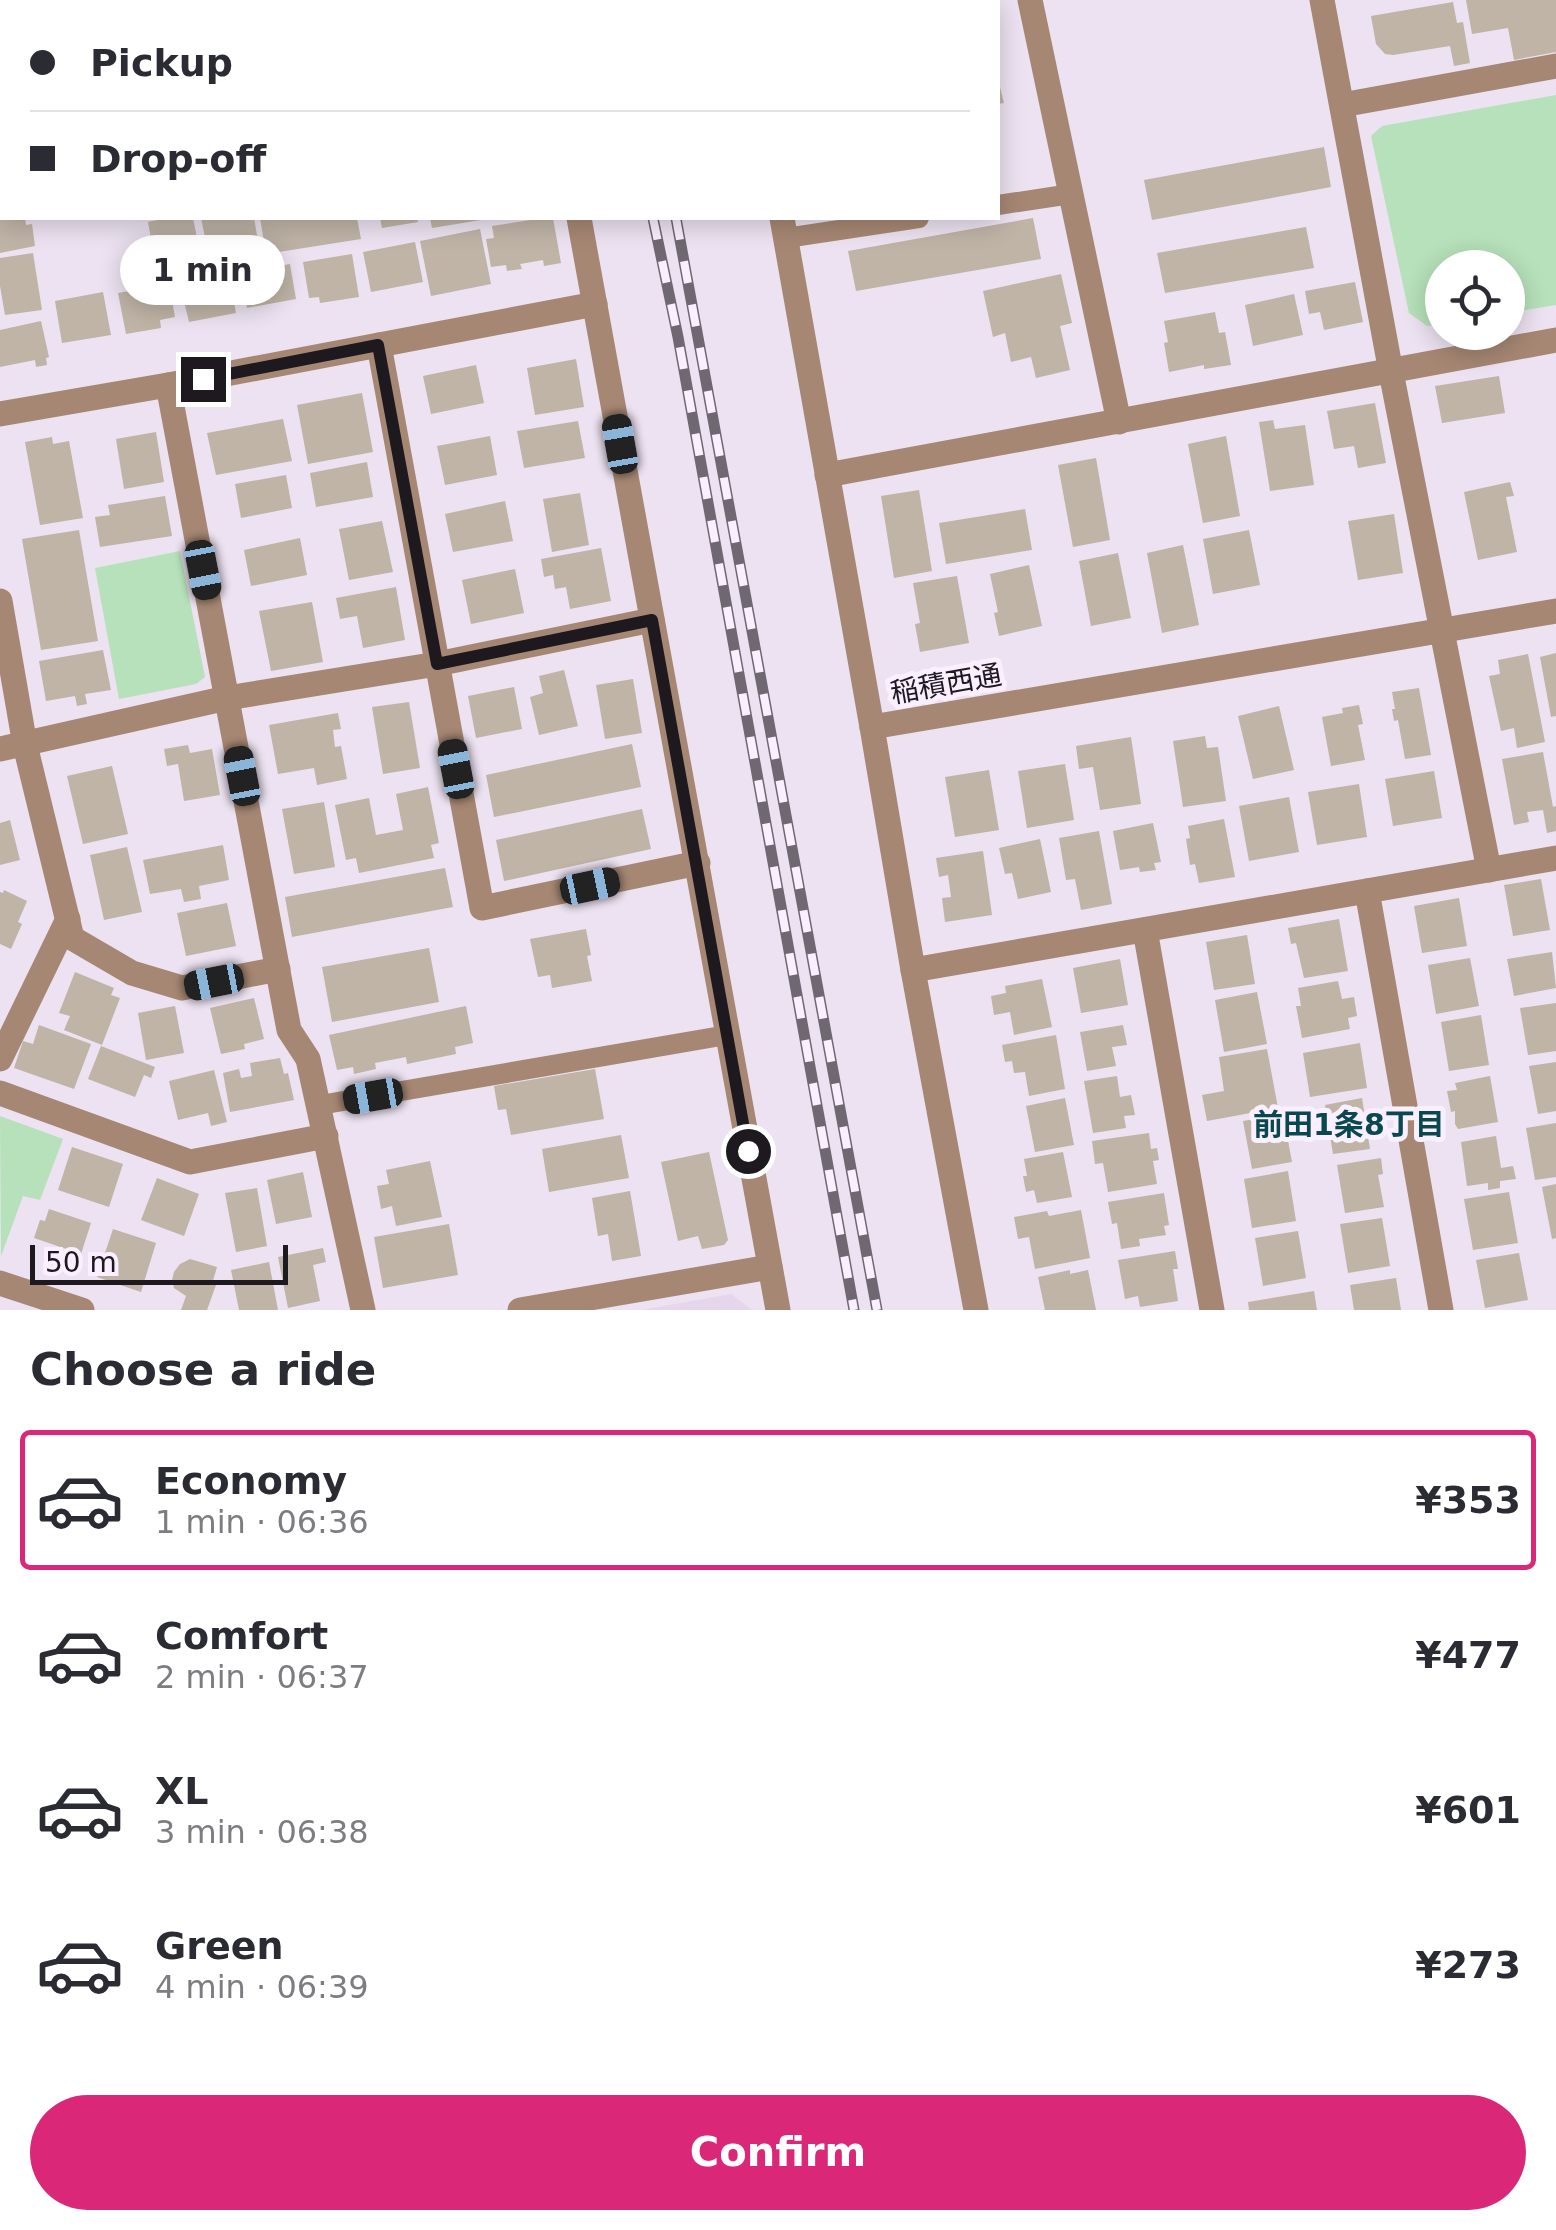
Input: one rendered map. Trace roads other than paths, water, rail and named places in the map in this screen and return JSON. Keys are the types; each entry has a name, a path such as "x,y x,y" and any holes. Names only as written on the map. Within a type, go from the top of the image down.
{"street":[{"path":"1030,0 1118,422"},
{"path":"1322,0 1489,870"},
{"path":"1342,105 1556,66"},
{"path":"579,220 778,1310"},
{"path":"784,228 872,727"},
{"path":"0,414 168,386 595,304"},
{"path":"827,475 1556,340"},
{"path":"378,345 482,908 698,863"},
{"path":"168,386 290,1030 308,1059 363,1310"},
{"path":"0,601 13,747 72,938 132,973 182,988 278,969"},
{"name":"稲積西通","path":"976,1310 872,727 1556,611"},
{"path":"13,747 227,698 437,664 652,620"},
{"path":"913,970 1556,858"},
{"path":"1367,892 1441,1310"},
{"path":"0,1059 68,919"},
{"path":"1145,930 1212,1310"},
{"path":"0,1093 190,1162 326,1136"},
{"path":"520,1310 770,1266"},
{"path":"0,1282 82,1310"}],"lane":[{"path":"1000,205 1071,194"},
{"path":"784,228 892,220"},
{"path":"320,1106 727,1035"}],"railway":[{"path":"653,220 854,1310"},
{"path":"676,220 877,1310"}],"district":[{"name":"前田1条8丁目","path":"1349,1124"}]}
